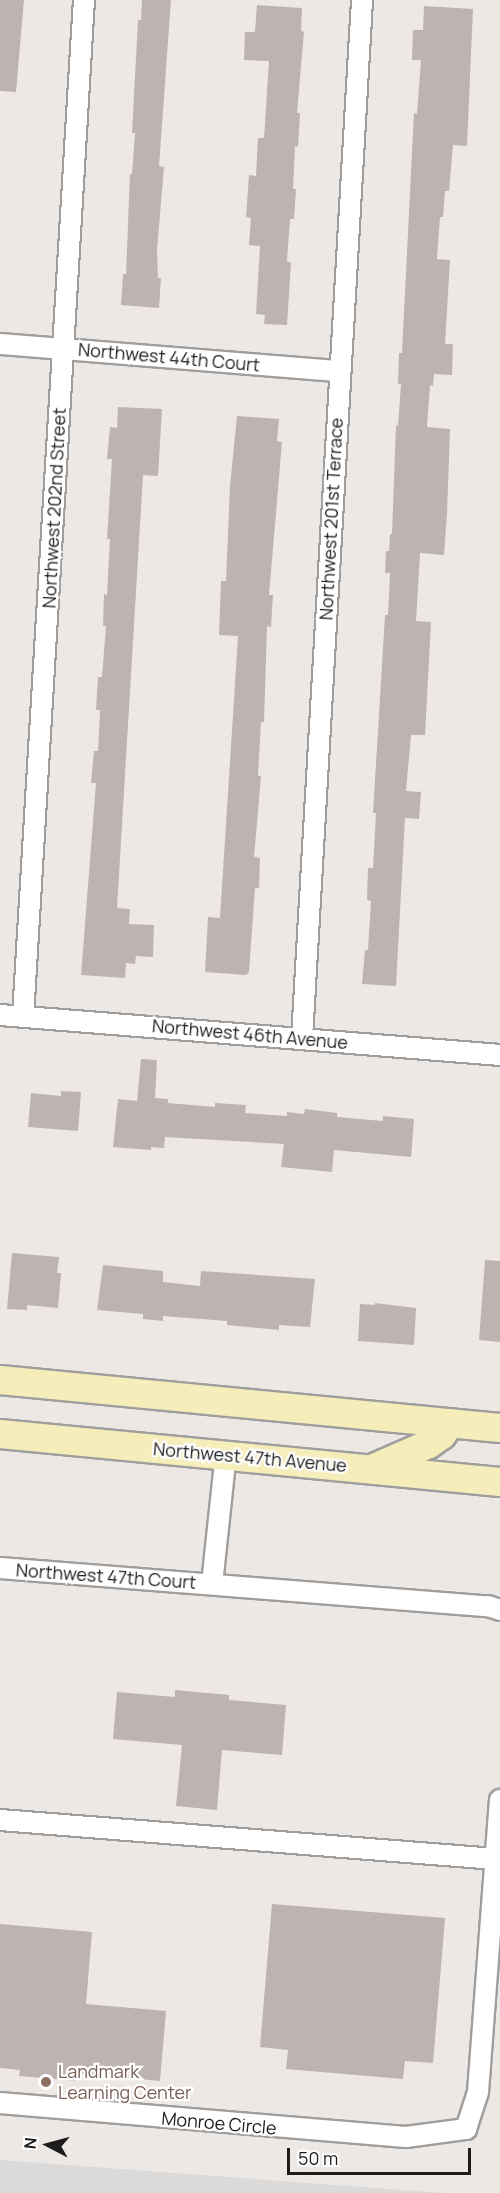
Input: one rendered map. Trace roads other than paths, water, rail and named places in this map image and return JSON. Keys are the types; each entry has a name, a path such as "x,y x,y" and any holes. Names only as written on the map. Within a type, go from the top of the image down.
{"main road":[{"path":"0,1380 500,1428"},
{"path":"372,1468 415,1452 442,1435 450,1423"},
{"name":"Northwest 47th Avenue","path":"0,1434 500,1482"}],"street":[{"name":"Northwest 202nd Street","path":"23,1017 84,0"},
{"name":"Northwest 201st Terrace","path":"302,1038 362,0"},
{"name":"Northwest 44th Court","path":"0,344 339,371"},
{"name":"Northwest 46th Avenue","path":"0,1015 500,1055"},
{"path":"212,1584 226,1454"},
{"name":"Northwest 47th Court","path":"0,1568 476,1605 500,1610"},
{"name":"Monroe Circle","path":"0,2103 406,2138 466,2129 478,2092 500,1800"},
{"path":"0,1820 496,1859"}],"place":[{"name":"Landmark Learning Center","path":"46,2082"}]}
